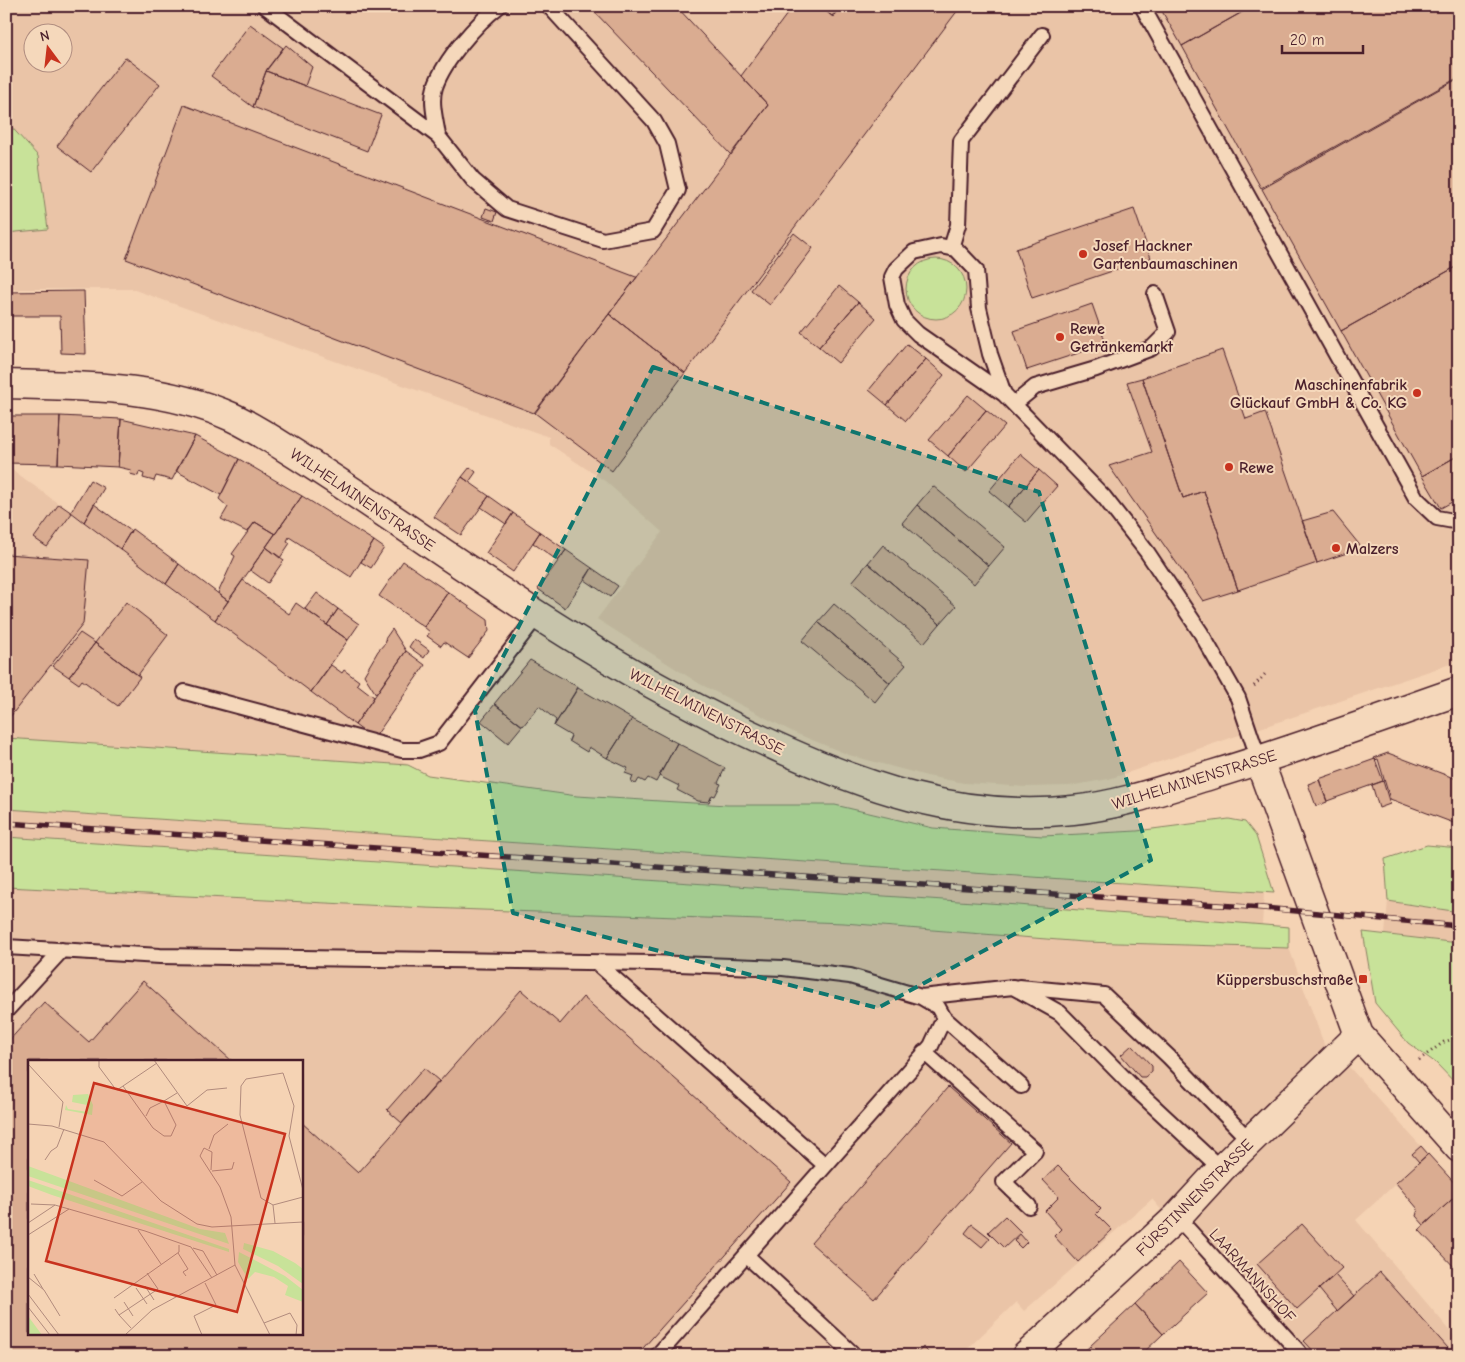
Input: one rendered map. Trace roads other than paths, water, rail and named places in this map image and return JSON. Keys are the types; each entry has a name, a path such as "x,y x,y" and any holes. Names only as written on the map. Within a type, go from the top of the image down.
{"street":[{"name":"WILHELMINENSTRASSE","path":"6,384 91,387 145,392 188,402 232,417 318,468 537,616 627,671 704,714 850,779 947,806 1010,812 1070,811 1119,804 1259,760 1459,691"},
{"path":"1259,760 1359,1034 1459,1148"},
{"name":"FÜRSTINNENSTRASSE","path":"1026,1356 1177,1217 1221,1169 1359,1034"}],"lane":[{"path":"265,6 438,136 472,180 507,209 603,240 653,231 678,190 667,144 654,121 550,6"},
{"path":"438,136 433,110 435,87 447,66 480,21 499,6"},
{"path":"1142,6 1416,498 1437,518 1459,522"},
{"path":"951,248 958,225 961,141 1042,35"},
{"path":"1004,394 990,354 979,308 976,270 967,258 951,248 941,246 914,252 904,260 892,277 897,305 904,320 918,334 1004,394 1104,497 1147,552 1200,633 1238,698 1259,760"},
{"path":"1014,404 1035,387 1096,369 1152,348 1168,332 1155,294"},
{"path":"185,692 402,750 420,750 438,743 537,616"},
{"path":"6,947 170,956 652,963 783,968 850,976 921,997 938,1007 944,1018 1021,1086"},
{"path":"6,1011 62,950"},
{"path":"597,963 825,1165"},
{"path":"921,997 1013,987 1104,995 1169,1057 1250,1141"},
{"path":"1013,987 1060,1013 1132,1086 1221,1169"},
{"path":"657,1356 930,1046 944,1018"},
{"path":"924,1052 1034,1151 1004,1182 1028,1206"},
{"name":"LAARMANNSHOF","path":"1177,1217 1299,1352 1295,1356"},
{"path":"746,1255 852,1355"}],"railway":[{"path":"6,823 1263,908 1459,926"}],"place":[{"name":"Josef Hackner Gartenbaumaschinen","path":"1083,254"},
{"name":"Rewe Getränkemarkt","path":"1060,337"},
{"name":"Maschinenfabrik Glückauf GmbH & Co. KG","path":"1417,393"},
{"name":"Rewe","path":"1229,467"},
{"name":"Malzers","path":"1336,548"},
{"name":"Küppersbuschstraße","path":"1363,979"}]}
